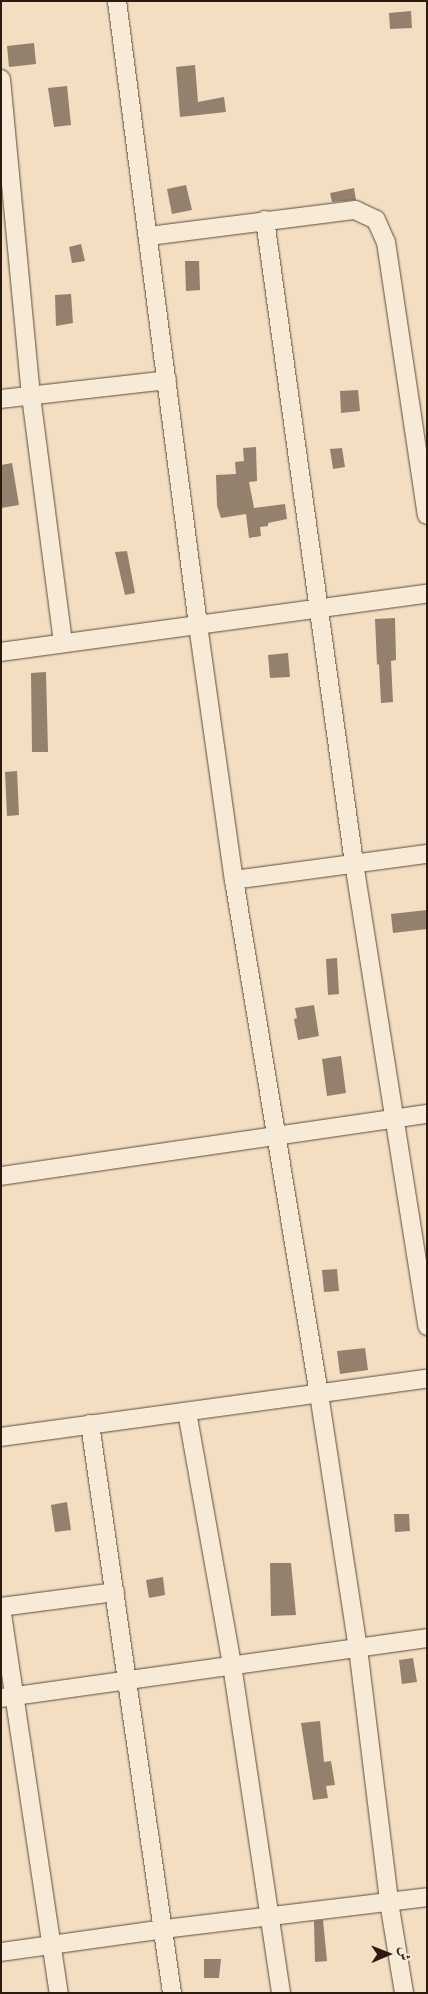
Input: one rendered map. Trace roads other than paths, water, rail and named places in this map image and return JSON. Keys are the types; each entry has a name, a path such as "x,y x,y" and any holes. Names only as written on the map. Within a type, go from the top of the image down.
{"street":[{"path":"117,1 198,625 234,880 319,1394 358,1648 390,1902 404,1993"},
{"path":"1,79 31,396 63,643"},
{"path":"148,236 355,210 376,220 386,242 427,515"},
{"path":"265,220 354,863 427,1326"},
{"path":"1,399 167,380"},
{"path":"1,652 427,594"},
{"path":"234,880 427,854"},
{"path":"1,1176 427,1114"},
{"path":"1,1436 427,1379"},
{"path":"187,1412 232,1665 281,1993"},
{"path":"90,1424 172,1993"},
{"path":"59,1993 53,1944 8,1697 1,1607 115,1592"},
{"path":"8,1697 427,1638"},
{"path":"1,1952 270,1915 427,1897"}]}
